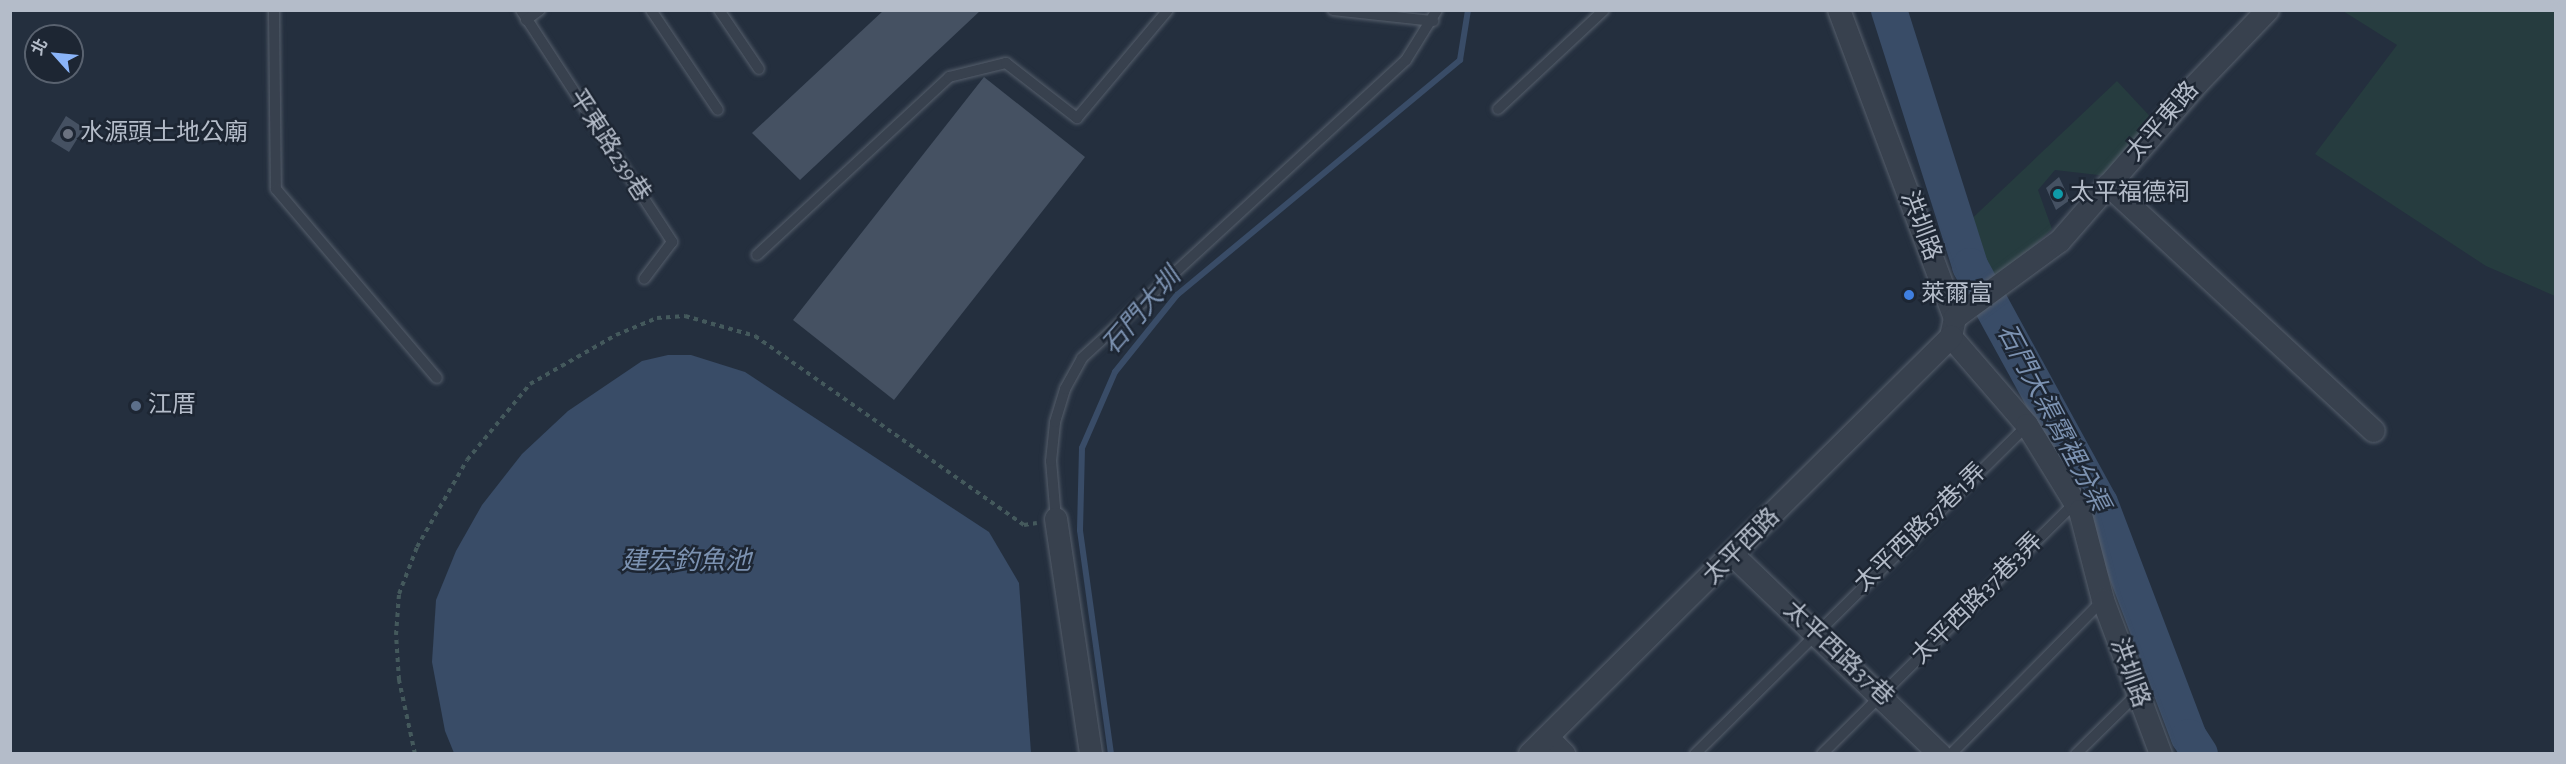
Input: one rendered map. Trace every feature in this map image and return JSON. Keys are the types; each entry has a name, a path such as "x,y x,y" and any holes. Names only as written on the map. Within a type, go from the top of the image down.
{"street":[{"name":"洪圳路","path":"1839,10 1953,327 2027,425 2080,511 2103,600 2136,695 2161,753"},
{"name":"太平東路","path":"1953,327 1975,304 2060,241 2195,86 2268,10"},
{"path":"2108,185 2374,431"},
{"name":"太平西路","path":"1530,753 1556,746 1953,327"},
{"path":"1056,519 1091,753"},
{"name":"太平西路37巷","path":"1734,556 1882,695 1940,753"}],"lane":[{"path":"274,10 276,189 437,378"},
{"path":"523,15 540,10"},
{"path":"651,10 718,111"},
{"path":"719,10 759,69"},
{"path":"758,255 950,77 1006,63 1077,118 1168,10"},
{"path":"1333,10 1435,16"},
{"path":"1498,109 1604,10"},
{"name":"平東路239巷","path":"523,15 672,242 644,279"},
{"path":"1056,519 1051,461 1055,422 1065,389 1082,358 1406,60 1435,16"},
{"name":"太平西路37巷1弄","path":"1695,753 1815,631 2027,425"},
{"name":"太平西路37巷3弄","path":"1822,753 2074,504"},
{"path":"1952,753 2103,600"},
{"path":"2076,753 2136,695"}],"path":[{"path":"415,753 399,680 396,635 399,594 417,547 467,460 530,384 616,335 657,318 685,316 755,336 1024,525 1056,519"}],"green space":[{"path":"2343,11 2555,11 2555,296 2486,266 2315,154 2397,45"},
{"path":"2117,81 2157,124 2107,176 2055,170 2038,190 2052,229 1988,289 1975,264 1963,227"}],"water":[{"name":"建宏釣魚池","path":"668,355 691,355 745,372 989,532 1019,583 1031,753 454,753 445,731 432,662 436,600 456,551 482,505 522,454 568,411 642,361"}],"building":[{"path":"884,10 981,10 800,180 752,133"},
{"path":"984,77 1085,157 894,400 793,320"},
{"name":"水源頭土地公廟","path":"66,116 84,128 69,152 51,141"},
{"name":"太平福德祠","path":"2059,177 2070,200 2056,210 2046,188"}],"waterway":[{"name":"石門大圳","path":"1111,754 1080,530 1082,448 1115,372 1177,295 1460,60 1468,10"},
{"name":"石門大渠霄裡分渠","path":"1889,10 1970,266 2100,503 2189,737 2200,754"}],"place":[{"name":"水源頭土地公廟","path":"68,134"},
{"name":"太平福德祠","path":"2058,194"},
{"name":"萊爾富","path":"1909,295"},
{"name":"江厝","path":"136,406"}]}
